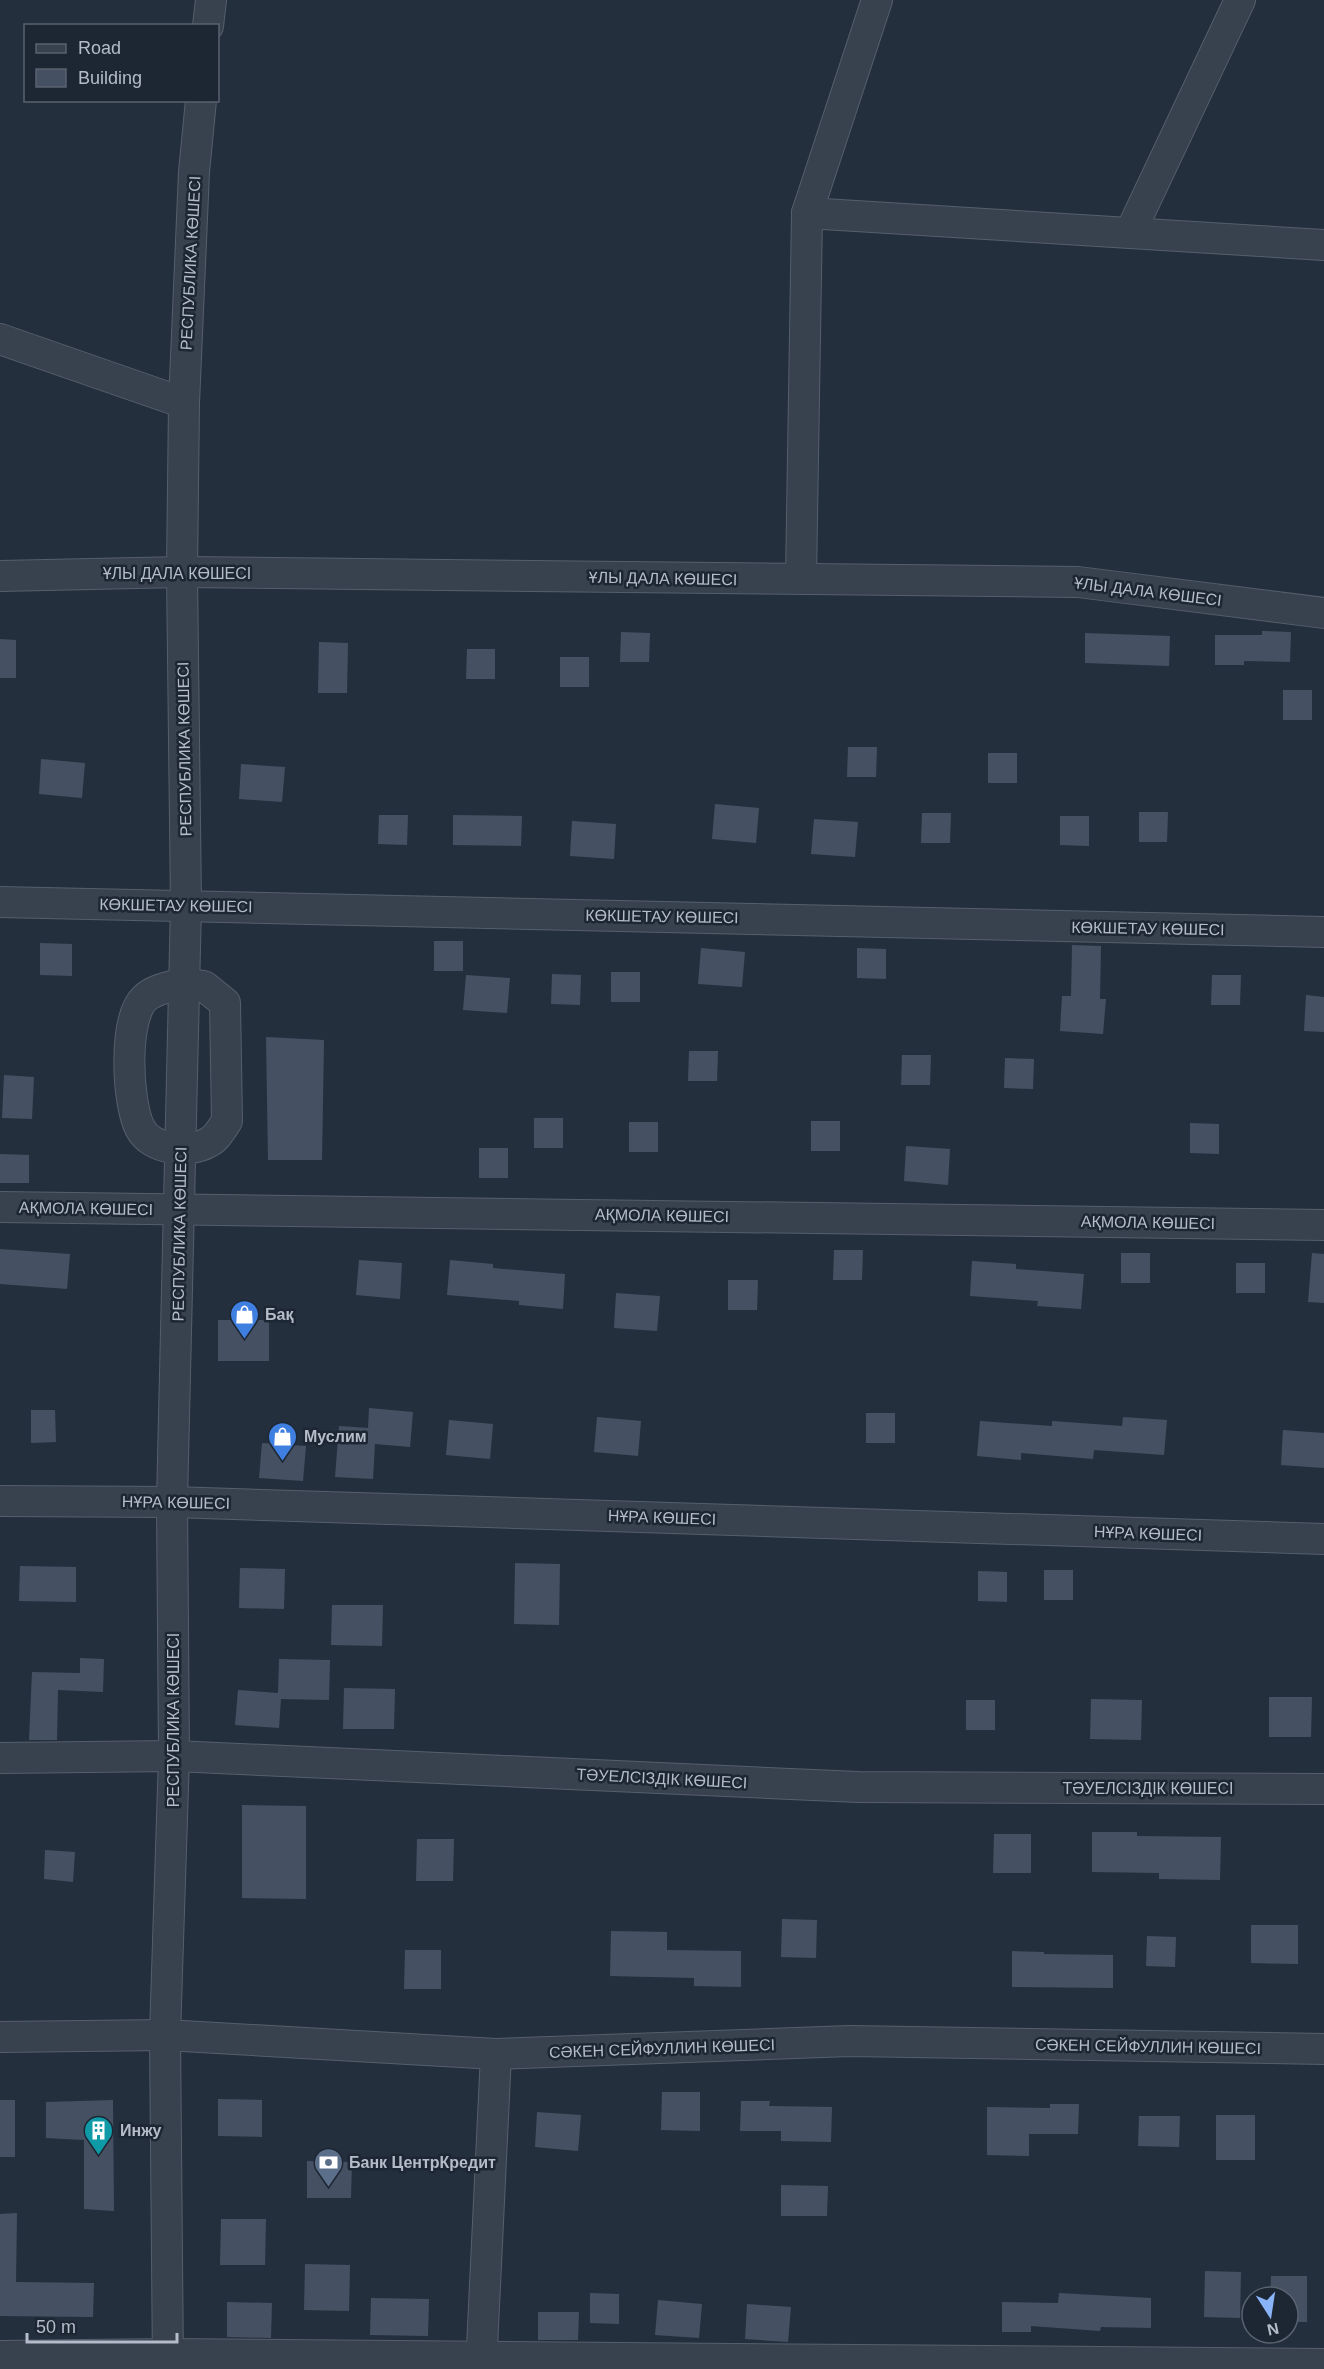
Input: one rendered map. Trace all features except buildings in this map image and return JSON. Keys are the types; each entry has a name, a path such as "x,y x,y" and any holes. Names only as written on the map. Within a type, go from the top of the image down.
{"street":[{"path":"208,24 211,0"},
{"path":"801,579 807,213 877,0"},
{"path":"1130,233 1240,0"},
{"name":"РЕСПУБЛИКА КӨШЕСІ","path":"168,2362 165,2035 174,1756 172,1502 186,905 182,572 184,403 194,172 201,102"},
{"path":"807,213 1324,245"},
{"path":"0,339 184,403"},
{"name":"ҰЛЫ ДАЛА КӨШЕСІ","path":"0,576 182,572 1078,582 1324,613"},
{"name":"КӨКШЕТАУ КӨШЕСІ","path":"0,902 1324,932"},
{"path":"183,983 204,986 225,1003 227,1121 219,1134 209,1142 181,1150 151,1140 141,1130 136,1118 130,1060 134,1015 142,1000 153,992 183,983"},
{"name":"АҚМОЛА КӨШЕСІ","path":"0,1207 1324,1225"},
{"name":"НҰРА КӨШЕСІ","path":"0,1501 172,1502 1324,1539"},
{"name":"ТӘУЕЛСІЗДІК КӨШЕСІ","path":"0,1758 174,1756 858,1787 1324,1789"},
{"name":"СӘКЕН СЕЙФУЛЛИН КӨШЕСІ","path":"0,2037 165,2035 496,2054 850,2041 1324,2049"},
{"path":"481,2363 496,2054"},
{"path":"0,2356 168,2362 1324,2364"}],"place":[{"name":"Бақ","path":"244,1340"},
{"name":"Муслим","path":"283,1462"},
{"name":"Инжу","path":"99,2156"},
{"name":"Банк ЦентрКредит","path":"328,2188"}]}
